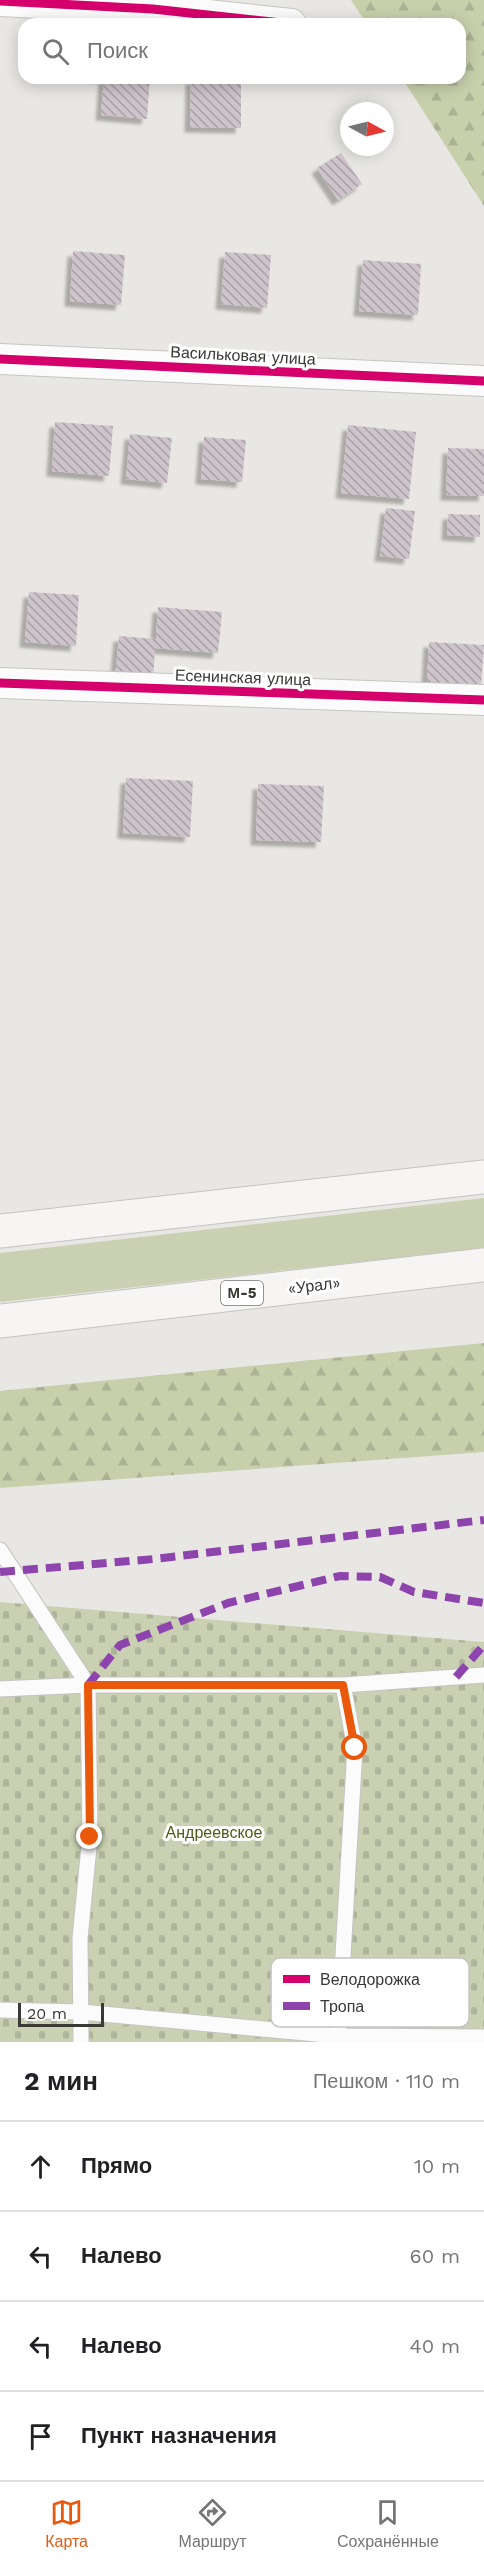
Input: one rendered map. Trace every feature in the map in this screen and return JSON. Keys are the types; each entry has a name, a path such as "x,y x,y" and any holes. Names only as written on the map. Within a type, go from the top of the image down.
{"main road":[{"path":"0,1231 484,1177"},
{"name":"«Урал»","path":"0,1321 484,1265"}],"street":[{"path":"0,2 153,9 236,18"},
{"name":"Васильковая улица","path":"0,359 484,381"},
{"name":"Есенинская улица","path":"0,682 484,700"}],"lane":[{"path":"0,1550 88,1685 90,1837 80,1938 81,2042"},
{"path":"0,1689 88,1685 343,1685 484,1675"},
{"path":"343,1685 355,1748 343,1958"},
{"path":"0,2010 81,2012 338,2039 484,2037"}],"green space":[{"path":"351,0 484,0 484,206 406,84 466,84 466,18 363,18"},
{"path":"484,1198 484,1248 0,1302 0,1253"},
{"path":"484,1343 484,1452 0,1488 0,1391"},
{"name":"Андреевское","path":"0,1602 484,1642 484,2042 0,2042"}],"building":[{"path":"104,84 150,84 147,119 101,115"},
{"path":"191,84 241,84 241,128 190,127"},
{"path":"340,154 362,184 338,200 317,168"},
{"path":"73,251 125,255 121,305 70,301"},
{"path":"225,252 271,255 267,308 221,304"},
{"path":"363,260 421,264 418,315 359,311"},
{"path":"55,422 113,426 109,476 52,471"},
{"path":"348,425 416,432 409,499 341,493"},
{"path":"130,434 172,438 167,483 126,479"},
{"path":"204,437 246,440 242,482 201,479"},
{"path":"448,448 484,449 484,496 446,495"},
{"path":"386,508 415,511 409,559 380,556"},
{"path":"448,514 480,515 480,537 447,535"},
{"path":"29,592 79,595 76,646 25,642"},
{"path":"158,607 222,612 218,653 155,648 153,681 115,679 119,636 156,639"},
{"path":"429,642 484,645 481,686 427,682"},
{"path":"126,778 193,781 190,837 123,833"},
{"path":"258,784 324,786 321,842 256,840"}],"marked path":[{"path":"0,1572 154,1559 484,1520"},
{"path":"88,1685 120,1645 228,1603 340,1576 380,1577 414,1592 484,1603"},
{"path":"456,1677 484,1645"}],"cycle path":[{"path":"0,1 153,9 236,18"},
{"path":"0,359 484,381"},
{"path":"0,683 484,700"}],"route":[{"path":"90,1837 88,1685 343,1685 355,1748"}]}
